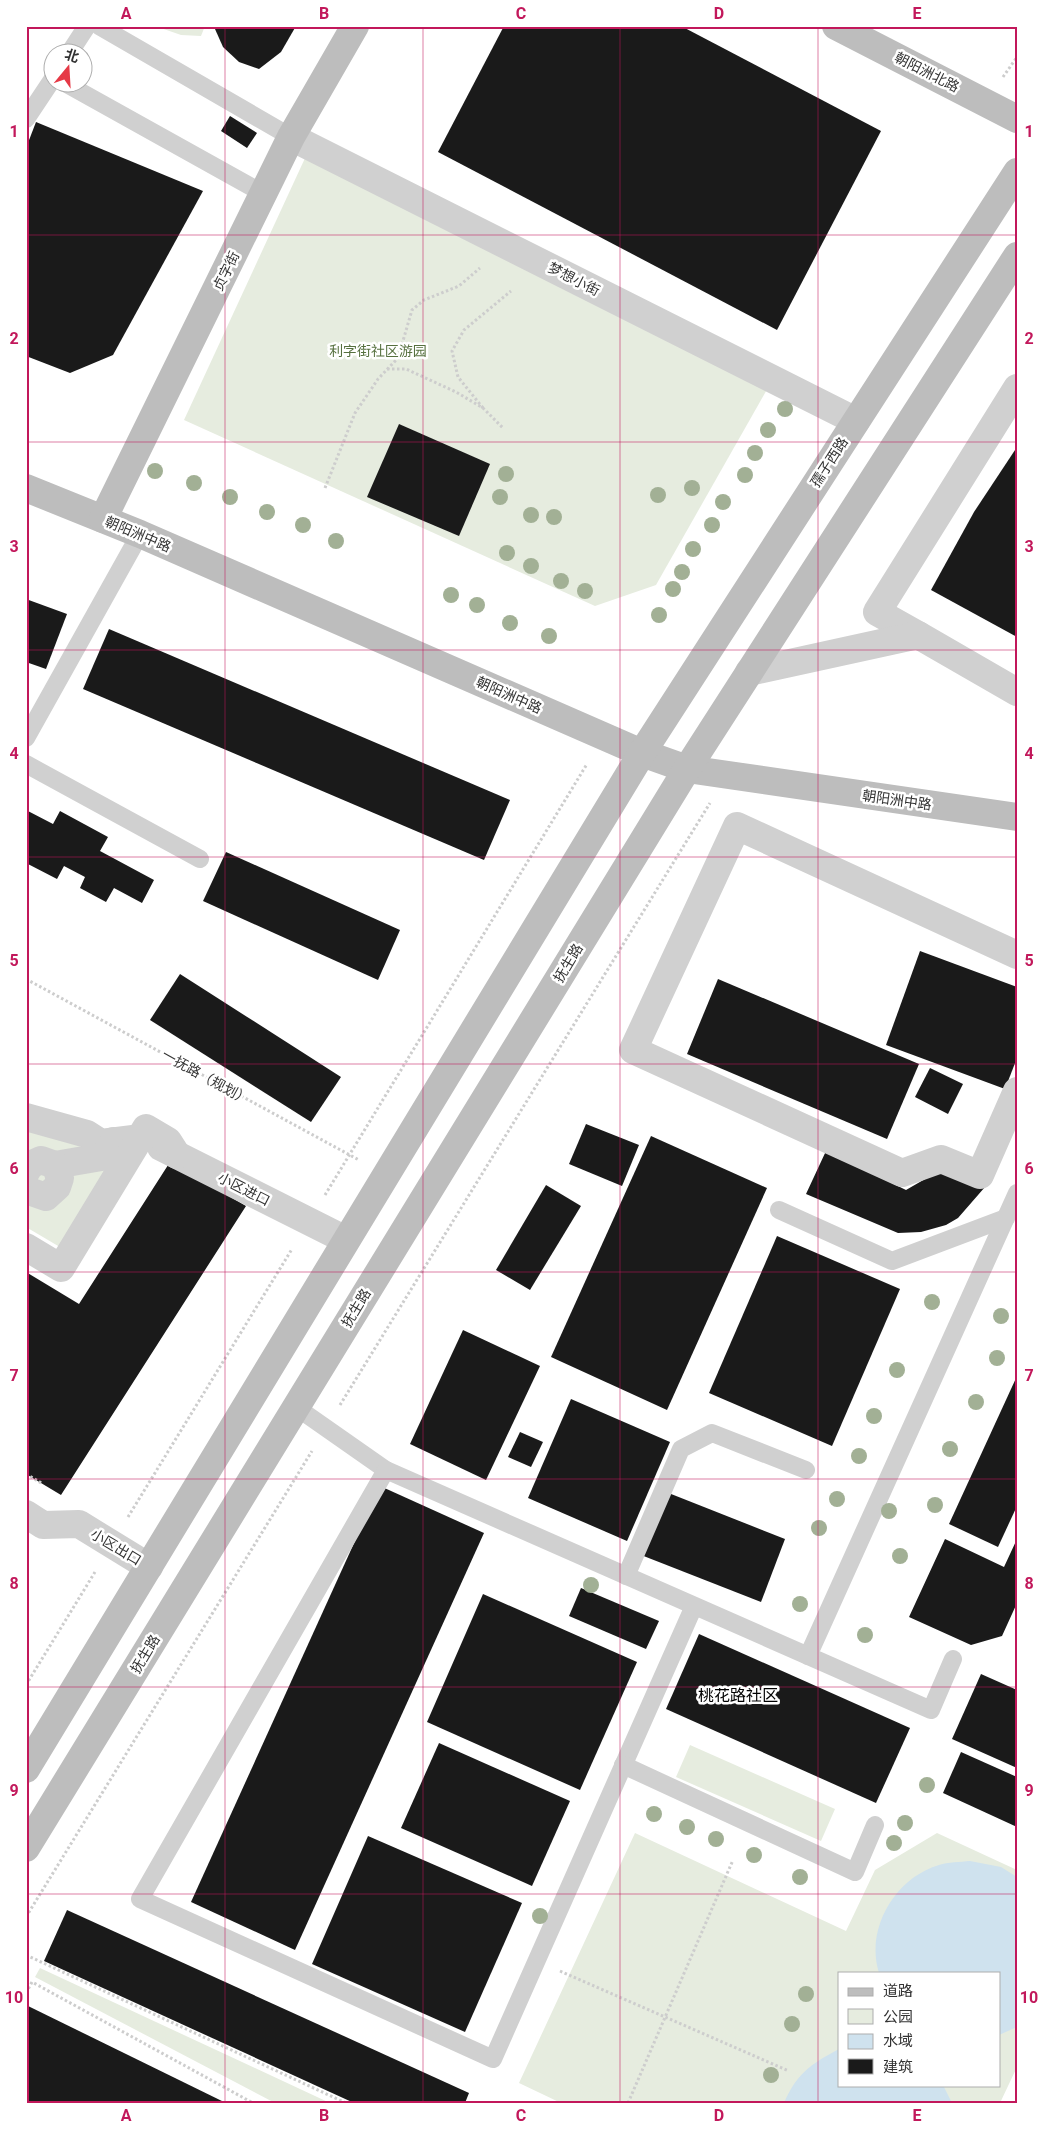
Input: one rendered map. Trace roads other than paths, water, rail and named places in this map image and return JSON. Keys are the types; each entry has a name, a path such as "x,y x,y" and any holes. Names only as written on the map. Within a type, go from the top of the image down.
{"main road":[{"name":"贞字街","path":"103,518 292,137 355,26"},
{"name":"朝阳洲北路","path":"836,26 1017,119"},
{"name":"孺子西路","path":"642,753 1017,172"},
{"path":"686,768 1017,256"},
{"name":"朝阳洲中路","path":"26,488 103,518 642,753 686,768 1017,817"},
{"path":"26,1769 642,753"},
{"name":"抚生路","path":"26,1848 686,768"}],"street":[{"name":"梦想小街","path":"292,137 856,421"},
{"path":"1017,388 877,612 1017,692"},
{"path":"749,672 918,635"},
{"path":"1017,955 737,826 633,1050 902,1173 941,1159 980,1175 1017,1091"},
{"path":"26,1117 100,1139 141,1138"},
{"path":"26,1247 61,1268 141,1138"},
{"name":"小区进口","path":"141,1138 346,1240"},
{"path":"26,1172 30,1164 41,1160 55,1165 113,1155 100,1139"},
{"path":"26,1186 27,1190 46,1197 57,1187 60,1178 55,1165"},
{"name":"小区出口","path":"26,1514 43,1525 79,1524 149,1567"}],"lane":[{"path":"77,42 87,26"},
{"path":"99,26 292,137"},
{"path":"26,119 44,92"},
{"path":"82,92 264,194"},
{"path":"26,738 140,534"},
{"path":"26,764 200,859"},
{"path":"808,1656 1017,1193"},
{"path":"779,1210 892,1261 1006,1218"},
{"path":"296,1407 386,1470 931,1710 953,1659"},
{"path":"626,1576 681,1449 712,1432 806,1470"},
{"path":"386,1470 140,1899 493,2059 694,1606"},
{"path":"624,1766 855,1872 875,1825"}],"water":[{"path":"970,1861 1001,1867 1017,1877 1017,2027 1000,2035 1000,1972 879,1972 876,1939 887,1907 909,1881 923,1872 950,1863"},
{"path":"838,2050 838,2086 944,2086 952,2103 784,2103 794,2084 806,2070"}],"district":[{"name":"桃花路社区","path":"738,1695"}],"park label":[{"name":"利字街社区游园","path":"378,351"}]}
